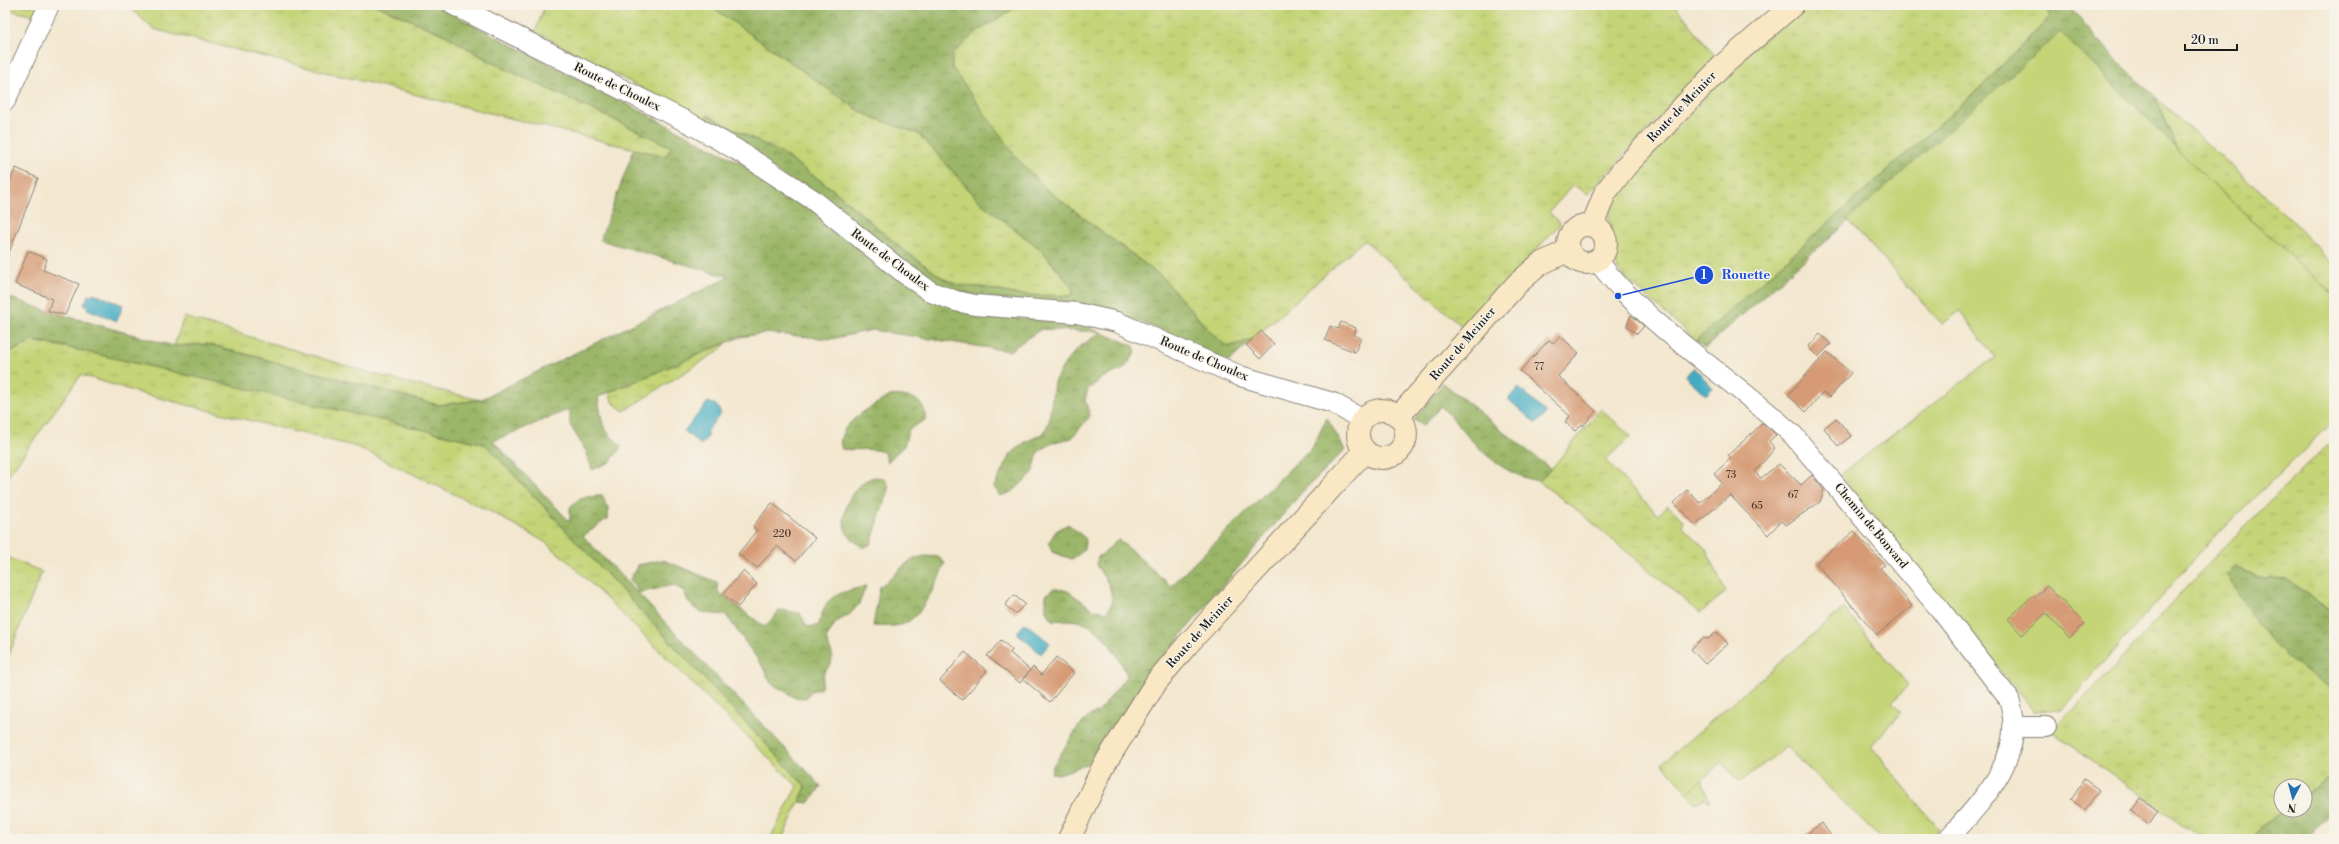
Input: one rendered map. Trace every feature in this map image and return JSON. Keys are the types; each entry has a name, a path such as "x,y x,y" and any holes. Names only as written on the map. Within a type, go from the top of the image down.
{"street":[{"path":"5,101 49,5"},
{"name":"Route de Choulex","path":"454,5 693,125 737,150 812,199 904,273 931,292 956,301 974,305 1078,313 1117,322 1240,376 1333,403 1363,420"},
{"name":"Route de Meinier","path":"1592,226 1606,193 1625,167 1718,70 1793,5"},
{"path":"1584,225 1592,226 1600,230 1605,237 1606,245 1603,254 1597,260 1584,262 1573,256 1569,250 1568,242 1571,234 1584,225"},
{"name":"Route de Meinier","path":"1399,416 1517,284 1540,264 1569,250"},
{"name":"Chemin de Bonvard","path":"1597,260 1630,296 1676,337 1767,411 1792,435 1865,518 1999,684 2009,700 2013,711 2014,727 2012,743 2001,773 1948,839"},
{"path":"1376,410 1392,412 1399,416 1407,431 1402,448 1389,458 1380,458 1365,451 1358,436 1363,420 1376,410"},
{"name":"Route de Meinier","path":"1070,839 1104,765 1157,681 1187,645 1365,451"},
{"path":"2014,727 2046,727"}],"green space":[{"path":"5,5 39,5 34,16 5,9"},
{"path":"127,5 376,5 447,36 491,62 672,147 665,156 634,149 153,29"},
{"path":"376,5 435,5 756,171 967,313 1080,324 1099,332 1041,329 1009,351 872,330 831,339 765,333 740,337 598,397 603,424 610,435 622,446 610,462 592,470 586,451 570,425 570,409 493,441 570,522 570,507 573,504 584,498 602,496 608,508 608,518 583,536 821,786 809,803 799,802 806,787 485,444 48,343 32,341 15,350 5,351 5,296 48,311 174,346 207,344 438,405 480,400 729,277 600,240 634,149 665,156 672,147 491,62 447,36"},
{"path":"545,5 709,5 864,114 919,134 981,203 1038,247 1072,287 1073,296 1018,295 982,287 961,286 944,279 901,248 831,188 781,153 707,115 704,121 535,32"},
{"path":"709,5 1019,5 975,33 952,55 952,68 1016,157 1047,190 1162,277 1215,337 1228,347 1253,339 1229,362 1160,330 1091,305 1008,300 968,294 948,288 930,279 704,121 707,115 781,153 831,188 901,248 944,279 961,286 982,287 1018,295 1073,296 1072,287 1060,271 1038,247 981,203 919,134 864,114"},
{"path":"1019,5 1675,5 1716,57 1588,194 1573,185 1549,212 1560,224 1464,328 1364,240 1253,339 1228,347 1215,337 1162,277 1047,190 1016,158 952,68 951,55 975,33"},
{"path":"1808,5 2042,5 2051,16 1981,87 1696,341 1619,272 1611,241 1609,224 1610,210 1622,185 1753,48"},
{"path":"2042,5 2068,5 2120,64 2155,97 2176,147 2060,33 1705,348 1696,341 1981,87 2051,16"},
{"path":"2060,32 2218,189 2334,295 2334,420 2212,539 2062,709 2034,711 1840,475 1995,357 1960,311 1942,324 1848,220"},
{"path":"2155,97 2286,215 2334,265 2334,295 2218,189 2176,147"},
{"path":"184,317 388,378 480,400 438,405 207,344 174,346"},
{"path":"1100,332 1134,346 1136,352 1124,369 1104,377 1088,389 1085,400 1090,416 1072,438 1054,442 1038,452 1033,473 1012,492 1000,496 994,487 1010,455 1024,443 1044,433 1049,422 1054,382 1065,363 1078,348"},
{"path":"32,341 97,353 485,444 806,787 782,839 770,839 797,786 571,564 545,542 495,514 357,447 143,394 81,375 5,480 5,351 15,350"},
{"path":"728,342 718,351 624,411 612,402 610,392"},
{"path":"1443,383 1551,469 1538,481 1522,477 1508,470 1495,462 1484,452 1441,406 1423,426 1414,420"},
{"path":"890,396 903,396 915,399 920,402 925,413 925,420 909,429 904,446 887,462 885,453 881,451 842,449 840,441 843,432 848,425 865,411"},
{"path":"1601,409 1631,436 1605,460 1658,515 1668,505 1684,521 1682,527 1706,549 1726,592 1700,613 1577,510 1538,481 1551,469"},
{"path":"1327,418 1345,450 1302,492 1189,626 1141,688 1093,762 1059,774 1051,773 1053,766 1078,727 1091,715 1099,712 1127,675 1114,651 1097,631 1078,621 1053,620 1046,611 1046,595 1054,588 1068,591 1094,610 1107,612 1113,601 1109,585 1096,565 1098,557 1118,539 1171,586 1313,446"},
{"path":"2334,438 2334,624 2331,611 2286,579 2256,577 2235,567 2301,667 2334,690 2334,774 2313,789 2313,778 2273,778 2273,818 2264,824 2252,839 2203,839 2051,731 2103,679 2212,559"},
{"path":"875,477 884,478 889,486 871,544 863,548 846,532 844,521 845,513 847,504 855,490 861,484"},
{"path":"1068,524 1086,539 1083,551 1072,559 1052,552 1049,542 1056,531"},
{"path":"5,556 42,572 5,664"},
{"path":"925,556 938,557 945,563 920,610 909,621 901,625 873,626 880,586 911,561"},
{"path":"663,560 717,582 718,592 765,627 780,610 800,613 807,627 819,625 825,607 834,596 866,586 859,604 849,615 836,622 826,639 832,654 831,664 824,672 821,688 811,691 806,698 794,697 771,683 761,664 726,615 711,614 699,611 690,604 684,591 673,585 639,593 630,579 638,565"},
{"path":"2234,567 2256,577 2286,579 2331,611 2334,632 2334,690 2287,657 2273,643 2259,625 2228,575"},
{"path":"1844,608 1908,685 1892,703 1901,712 1871,746 1939,830 1932,839 1882,839 1786,747 1740,782 1721,762 1688,793 1662,763"},
{"path":"2334,774 2334,808 2307,839 2252,839 2264,824 2273,818 2313,818 2313,789"},
{"path":"1702,779 1710,802 1704,799 1696,803 1688,793"}],"water":[{"path":"93,293 123,305 117,321 87,309 88,306 84,305 88,295 92,296"},
{"path":"1694,367 1713,388 1706,395 1685,376"},
{"path":"1519,388 1546,413 1536,424 1508,399"},
{"path":"708,402 716,405 721,413 706,432 709,435 701,445 684,431"},
{"path":"1025,623 1050,643 1041,654 1017,633"}],"building":[{"path":"16,168 38,178 5,263 5,191"},
{"path":"28,251 47,259 43,270 79,284 65,315 48,311 52,299 15,284"},
{"path":"1631,315 1644,326 1637,334 1627,326"},
{"path":"1341,322 1356,328 1354,335 1361,338 1355,352 1325,340 1330,326 1338,329"},
{"path":"1261,331 1274,344 1260,359 1246,345"},
{"path":"1820,334 1831,344 1818,357 1808,347"},
{"path":"1560,336 1579,353 1558,376 1596,411 1583,426 1582,424 1575,431 1565,422 1570,416 1520,371 1549,340 1553,343"},
{"path":"1827,352 1851,373 1830,397 1823,392 1806,412 1788,395"},
{"path":"1836,418 1851,436 1838,446 1824,428"},
{"path":"1763,423 1776,435 1769,441 1775,448 1755,472 1761,478 1779,464 1801,485 1812,475 1824,490 1820,502 1786,525 1781,521 1768,535 1730,495 1695,525 1674,503 1687,490 1700,503 1722,483 1714,474 1731,458 1728,455"},
{"path":"772,503 815,538 796,561 777,546 757,568 738,554 757,530 753,526"},
{"path":"1854,531 1885,565 1880,568 1912,606 1877,635 1816,563"},
{"path":"743,571 757,584 738,607 723,594"},
{"path":"2047,586 2085,624 2069,638 2046,613 2022,635 2008,619 2032,596 2034,598"},
{"path":"1014,595 1025,604 1015,614 1005,605"},
{"path":"1717,632 1728,644 1705,664 1691,649 1703,638 1708,639"},
{"path":"1001,640 1012,650 1010,653 1030,670 1020,683 987,656"},
{"path":"965,652 987,671 962,700 940,681"},
{"path":"1056,657 1074,673 1050,702 1023,679 1033,667 1041,675"},
{"path":"2084,779 2099,790 2085,810 2071,799"},
{"path":"2141,798 2158,811 2149,824 2131,811"},
{"path":"1822,823 1833,839 1799,839"}],"place":[{"name":"Rouette","path":"1618,296"}]}
